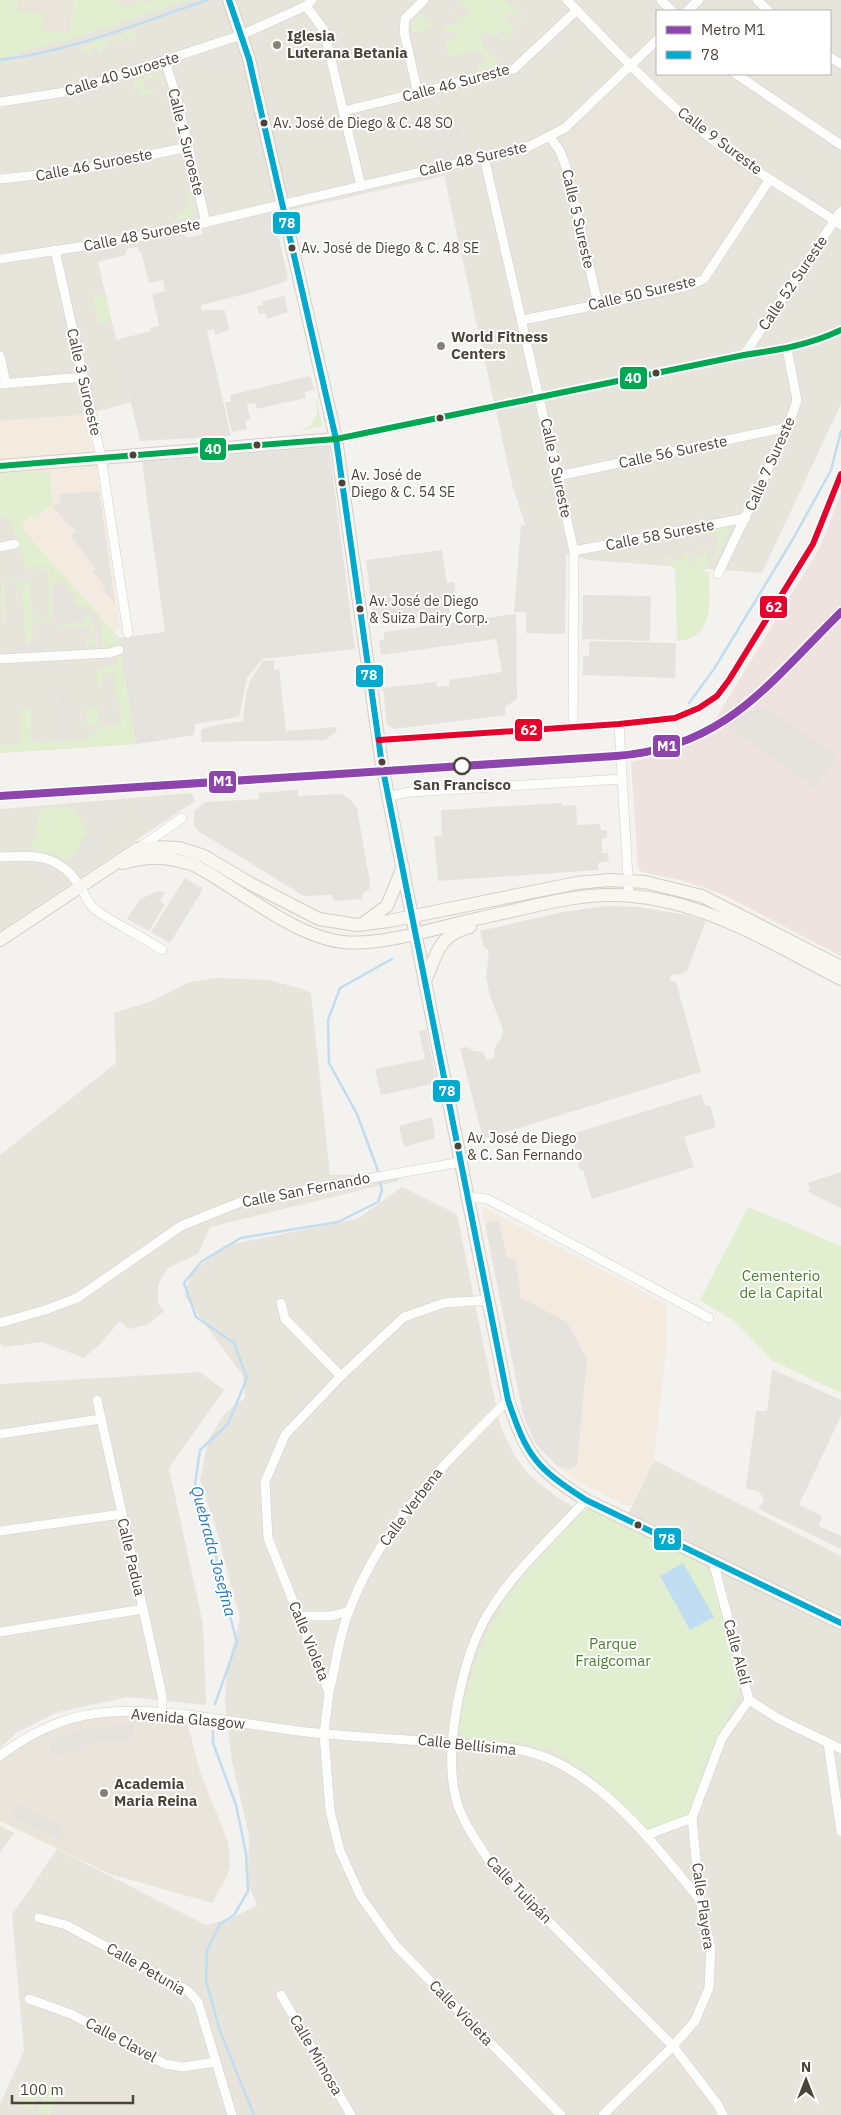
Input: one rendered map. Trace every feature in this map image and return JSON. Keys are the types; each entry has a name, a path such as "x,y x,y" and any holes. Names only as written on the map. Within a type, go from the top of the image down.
{"main road":[{"path":"229,0 241,35 283,204 336,439 388,796 508,1400 519,1434 530,1454 550,1477 586,1500 841,1623"},
{"path":"0,466 336,439"},
{"path":"0,940 137,849 171,847 198,854 319,919 361,925 413,917 591,881 628,880 645,882 702,896 841,967"},
{"path":"112,866 146,858 179,860 213,875 299,928 327,939 358,942 590,896 629,895 667,900 697,908 733,924 841,979"},
{"path":"361,925 375,917 387,906 403,867"},
{"path":"425,981 443,942 457,930 470,927 489,916"}],"street":[{"path":"418,94 404,32 405,19 424,0"},
{"name":"Calle 9 Sureste","path":"567,0 630,66 696,127 770,180 838,223"},
{"path":"661,0 671,10"},
{"path":"688,10 699,0"},
{"path":"757,0 768,10"},
{"name":"Calle 40 Suroeste","path":"0,102 72,91 241,35 309,3"},
{"path":"309,3 324,30 361,186"},
{"name":"Calle 46 Sureste","path":"344,111 514,69 577,10"},
{"name":"Calle 48 Sureste","path":"283,204 528,147 565,128 656,41"},
{"name":"Calle 1 Suroeste","path":"165,61 206,223"},
{"path":"737,75 841,145"},
{"name":"Calle 5 Sureste","path":"550,137 560,151 566,167 598,304"},
{"name":"Calle 46 Suroeste","path":"0,179 74,171 188,147"},
{"name":"Calle 3 Sureste","path":"484,157 541,398 574,551 573,726"},
{"name":"Calle 50 Sureste","path":"523,320 688,286 704,279 770,180"},
{"name":"Calle 48 Suroeste","path":"0,259 110,242 206,223 283,204"},
{"name":"Calle 52 Sureste","path":"744,354 838,223 841,211"},
{"name":"Calle 3 Suroeste","path":"55,250 101,457 128,634"},
{"path":"336,439 541,398 744,354 786,349 821,339 841,330"},
{"name":"Calle 7 Sureste","path":"718,574 788,427 797,400 786,349"},
{"path":"0,356 3,383 84,377"},
{"name":"Calle 56 Sureste","path":"558,476 788,427"},
{"path":"379,740 619,724 675,718 699,708 717,696 813,544 841,474"},
{"name":"Calle 58 Sureste","path":"574,551 746,518"},
{"path":"0,547 15,544"},
{"path":"0,659 110,653 119,650"},
{"path":"619,724 629,895"},
{"path":"388,796 410,792 622,779"},
{"path":"137,849 182,818"},
{"path":"0,857 26,855 49,859 61,865 80,887 93,908 162,950"},
{"name":"Calle San Fernando","path":"0,1323 46,1310 77,1298 182,1226 244,1201 461,1162"},
{"path":"468,1196 487,1199 499,1205 709,1318"},
{"name":"Calle Violeta","path":"488,1300 444,1303 404,1317 341,1376 285,1435 265,1482 268,1538 329,1692 324,1734 330,1812 340,1851 361,1897 396,1946 560,2115"},
{"path":"280,1303 285,1319 341,1376"},
{"name":"Calle Padua","path":"97,1400 162,1695 162,1714"},
{"name":"Calle Verbena","path":"329,1692 349,1611 375,1555 401,1515 440,1468 508,1400"},
{"path":"0,1434 101,1419"},
{"name":"Calle Tulipán","path":"586,1500 516,1574 489,1613 463,1673 451,1743 456,1798 469,1831 490,1862 673,2046 718,2105 722,2115"},
{"path":"0,1532 122,1514"},
{"name":"Calle Alelí","path":"713,1561 749,1700 779,1719 841,1749"},
{"path":"0,1632 143,1609"},
{"path":"299,1616 330,1616 349,1611"},
{"name":"Calle Playera","path":"603,2115 673,2046 695,2020 709,1988 711,1948 700,1900 692,1818 722,1738 749,1700"},
{"name":"Avenida Glasgow","path":"0,1756 32,1735 81,1717 98,1714 162,1714 324,1734"},
{"name":"Calle Bellísima","path":"324,1734 515,1748 554,1761 588,1781 647,1835 700,1900"},
{"path":"828,1743 841,1832"},
{"path":"647,1835 692,1818"},
{"name":"Calle Petunia","path":"39,1918 66,1925 183,1987 198,2002 232,2115"},
{"name":"Calle Mimosa","path":"281,1995 351,2115"},
{"name":"Calle Clavel","path":"29,1999 71,2014 165,2064 183,2067 215,2062"}],"shaded area":[{"path":"0,0 841,0 841,404 762,573 588,560 555,551 528,532 513,488 444,176 96,254 131,402 85,415 0,421"},
{"path":"18,0 189,0 65,41 41,45 17,11"},
{"path":"231,48 238,63 210,73 205,56"},
{"path":"629,77 696,136 758,180 698,271 603,293 568,149 562,139"},
{"path":"460,123 467,152 436,160 429,130"},
{"path":"822,137 841,150 841,158 818,142"},
{"path":"790,179 825,202 822,208 786,185"},
{"path":"273,214 288,278 286,281 257,291 201,305 202,310 225,310 229,330 215,335 214,329 207,331 231,436 140,441 116,340 151,331 150,328 159,326 152,294 165,291 163,280 149,283 141,251 139,252 137,247 127,249 125,255 98,262 95,254 184,234 186,238 203,234 202,230"},
{"path":"285,296 288,312 267,319 266,313 259,314 257,306 263,305 263,301"},
{"path":"310,376 315,390 305,392 306,398 257,409 255,403 247,404 250,419 245,421 247,429 232,432 225,403 231,401 230,395"},
{"path":"85,415 97,466 120,627 114,633 0,504 0,421"},
{"path":"329,447 355,649 262,659 247,678 239,717 195,724 194,735 136,744 119,638 165,632 142,462"},
{"path":"99,491 115,603 102,589 105,586 93,572 96,569 71,536 76,532 73,526 70,527 52,505 60,504 59,494"},
{"path":"841,493 841,956 720,893 684,881 642,872 638,868 631,762 676,752 707,733 820,547"},
{"path":"0,504 119,638 136,744 0,753"},
{"path":"521,525 564,534 566,549 565,634 526,633 526,612 514,612"},
{"path":"658,540 659,548 619,548"},
{"path":"442,550 447,583 454,582 456,598 448,600 450,614 374,624 366,560"},
{"path":"67,583 68,591 74,593 75,606 84,607 85,622 62,623 62,617 54,617 52,584"},
{"path":"583,595 651,596 650,641 582,639"},
{"path":"516,614 517,699 505,707 506,715 394,729 387,725 383,688 436,682 437,687 449,686 449,680 502,672 496,639 381,655 379,640 384,640 384,632"},
{"path":"141,636 156,741 136,744 119,638"},
{"path":"589,641 676,643 675,678 583,675 583,657 589,656"},
{"path":"44,645 45,651 14,652 14,646"},
{"path":"274,660 274,670 279,669 286,731 336,727 337,731 325,740 201,742 201,730 211,726 243,721 246,694 251,679 263,661"},
{"path":"74,662 75,667 24,670 24,664"},
{"path":"65,694 67,740 60,740 58,695"},
{"path":"743,706 753,712 758,707 766,707 837,755 815,789 726,725"},
{"path":"298,790 298,796 341,794 350,799 357,808 370,883 369,890 363,893 362,899 333,901 332,895 304,896 198,831 194,825 194,811 205,802 259,799 259,793"},
{"path":"192,793 195,801 0,931 0,809"},
{"path":"190,798 190,801 153,828 139,802"},
{"path":"562,803 562,806 576,805 577,825 600,824 601,830 607,830 607,838 602,839 602,853 608,853 609,861 598,863 598,870 438,881 434,836 442,835 441,810"},
{"path":"114,804 122,817 107,827 101,818 91,823 82,807"},
{"path":"89,832 102,855 94,859 79,846"},
{"path":"26,865 44,866 58,875 66,883 66,886 60,890 54,882 50,884 40,870 35,873 33,870 27,874"},
{"path":"185,878 203,889 170,943 151,932"},
{"path":"159,891 165,892 160,901 165,904 149,931 127,919 140,899"},
{"path":"606,906 639,907 687,915 706,921 687,971 679,975 672,974 669,980 676,982 701,1072 483,1139 460,1048 467,1047 474,1051 483,1052 487,1060 494,1058 495,1047 501,1039 503,1030 490,996 486,977 489,951 484,947 480,931 563,912"},
{"path":"215,978 269,980 311,993 330,1175 399,1174 398,1181 210,1227 198,1254 168,1268 158,1285 158,1303 164,1311 149,1324 129,1329 120,1321 99,1345 84,1358 42,1342 6,1347 0,1344 0,1155 116,1063 114,1013 152,1001 189,982"},
{"path":"426,1029 437,1083 381,1095 375,1069 425,1059 419,1031"},
{"path":"701,1094 705,1105 710,1106 716,1127 684,1137 694,1167 592,1199 583,1170 580,1170 572,1134"},
{"path":"432,1117 435,1136 433,1139 404,1147 399,1126"},
{"path":"841,1172 841,1208 808,1192 810,1187 807,1183"},
{"path":"402,1187 457,1214 500,1425 514,1455 528,1474 558,1498 586,1514 621,1529 654,1460 841,1556 841,2115 0,2115 0,2104 24,2051 12,1915 57,1849 206,1925 230,1919 257,1905 248,1884 249,1836 232,1761 225,1703 227,1670 240,1619 216,1529 200,1480 208,1441 224,1414 245,1398 243,1376 184,1295 192,1273 223,1246 357,1219"},
{"path":"481,1206 666,1304 666,1348 654,1460 630,1507 579,1482 557,1466 535,1443 523,1414"},
{"path":"499,1221 507,1258 515,1258 521,1298 567,1322 587,1359 577,1465 570,1469 557,1466 535,1443 523,1414 485,1223"},
{"path":"772,1369 841,1400 841,1416 799,1505 822,1516 819,1526 841,1536 841,1549 759,1509 764,1499 759,1492 746,1488 756,1411 767,1411"},
{"path":"200,1372 224,1390 169,1468 203,1624 206,1705 128,1697 58,1712 16,1733 0,1748 0,1384"},
{"name":"Academia Maria Reina","path":"99,1715 183,1718 188,1725 200,1772 228,1842 230,1865 227,1876 212,1903 110,1874 0,1821 0,1761 33,1736"},
{"path":"133,1724 134,1740 97,1741 61,1756 53,1755 50,1748 52,1739 98,1726"},
{"path":"17,1803 65,1827 59,1839 11,1816"},
{"path":"0,1826 14,1833 0,1853"}],"green space":[{"path":"0,0 18,0 17,11 45,13 43,30 69,33 74,0 116,0 120,7 129,7 136,1 152,3 153,0 189,0 65,41 17,52 17,55 0,58"},
{"path":"460,0 506,0 523,17 516,18 510,12 504,18 516,31 503,41 501,38 507,32 505,29 494,37 486,33 485,28 481,32 483,39 480,42 500,66 475,72 480,64 486,62 485,56 482,56 480,50 448,57 445,43 456,37 455,31 445,33 443,27 461,23 451,11 458,17 463,18 470,11"},
{"path":"420,14 431,25 431,29 413,33 411,23"},
{"path":"133,30 136,39 130,41 128,37 123,38 125,42 120,43 118,39 107,43 108,46 98,52 96,48 91,49 92,53 88,54 79,48"},
{"path":"158,72 165,86 162,86 160,79 156,80 155,76 143,80 145,90 153,89 154,93 140,96 139,92 143,91 141,86 136,87 137,92 135,93 132,81"},
{"path":"190,192 194,215 176,220 175,214 183,213 182,209 189,208 186,193"},
{"path":"97,294 106,297 111,319 104,324 99,322 95,307 91,307 91,305 95,304 93,296"},
{"path":"316,395 322,426 300,431 311,425 317,415"},
{"path":"50,471 52,505 39,513 40,515 34,519 32,516 21,523 24,527 22,529 119,638 120,644 103,648 101,625 96,614 84,607 75,606 74,593 68,591 67,583 60,583 48,566 36,566 27,570 10,520 7,517 0,518 0,473"},
{"path":"725,526 730,531 714,563 709,562 705,571 709,572 708,617 698,633 690,638 677,641 675,568 672,568 672,562 662,559 671,557 673,562 683,560 682,554 689,553 692,566 696,564 695,557 702,555 701,551 705,550 707,562 713,560 712,555 717,553 716,548 719,547 716,533 707,534 706,530"},
{"path":"46,567 59,583 52,584 53,617 48,622 33,622 33,613 36,613 38,620 49,619 48,576 46,571 28,571"},
{"path":"8,582 20,582 21,590 17,590 15,583 5,584"},
{"path":"22,582 30,582 33,643 26,643"},
{"path":"4,584 6,619 4,620 1,586"},
{"path":"84,615 93,624 95,646 86,646 85,639 92,637 91,626 61,627 62,623 84,623"},
{"path":"121,654 136,744 0,753 0,745 18,745 20,732 31,731 32,740 36,743 87,740 100,727 121,725 114,673 103,674 102,687 98,687 97,672 102,667 117,666 117,657"},
{"path":"87,707 98,707 99,725 87,726"},
{"path":"19,710 31,710 32,730 20,730"},
{"path":"72,807 89,832 68,862 54,854 31,849 40,809"},
{"name":"Cementerio de la Capital","path":"748,1207 841,1246 841,1393 773,1361 734,1321 700,1300"},
{"name":"Parque Fraigcomar","path":"588,1507 696,1558 712,1576 741,1683 737,1699 706,1760 690,1812 685,1817 652,1829 647,1828 597,1781 570,1761 538,1747 521,1743 466,1739 459,1732 472,1672 482,1643 496,1615 526,1572"},
{"path":"32,2079 43,2084 31,2111 20,2106"},
{"path":"48,2086 60,2091 50,2115 37,2113"}],"water":[{"path":"683,1563 714,1617 690,1630 660,1576"}],"waterway":[{"path":"0,60 27,56 79,43 207,0"},
{"name":"Quebrada Josefina","path":"689,703 714,669 793,539 831,470 841,431"},
{"name":"Quebrada Josefina","path":"378,1171 357,1114 329,1063 328,1020 340,988 392,959"},
{"name":"Quebrada Josefina","path":"215,1704 237,1642 223,1590 209,1524 195,1484 200,1450 228,1424 247,1378 234,1343 196,1317 184,1283 202,1261 241,1238 338,1222 378,1202 382,1190 380,1182"},
{"name":"Quebrada Josefina","path":"213,1731 213,1743 236,1805 246,1853 248,1891 234,1915 220,1924 207,1951 206,1980 220,2031 254,2115"}],"metro line":[{"name":"M1","path":"0,796 616,756 654,750 687,740 716,726 742,708 767,687 841,612"}],"transit line":[{"name":"78","path":"229,0 249,59 336,439 382,765 508,1400 521,1435 535,1459 544,1469 555,1479 586,1500 841,1623"},
{"name":"40","path":"0,466 336,439 794,346 818,340 841,330"},
{"name":"62","path":"379,740 619,724 675,718 699,708 717,696 729,680 813,544 841,474"}],"place":[{"name":"Iglesia Luterana Betania","path":"277,45"},
{"name":"Av. José de Diego & C. 48 SO","path":"264,123"},
{"name":"Av. José de Diego & C. 48 SE","path":"292,248"},
{"name":"World Fitness Centers","path":"441,346"},
{"name":"Av. José de Diego & C. 54 SE","path":"342,483"},
{"name":"Av. José de Diego & Suiza Dairy Corp.","path":"360,609"},
{"name":"San Francisco","path":"462,766"},
{"name":"Av. José de Diego & C. San Fernando","path":"458,1146"},
{"name":"Academia Maria Reina","path":"104,1793"}]}
